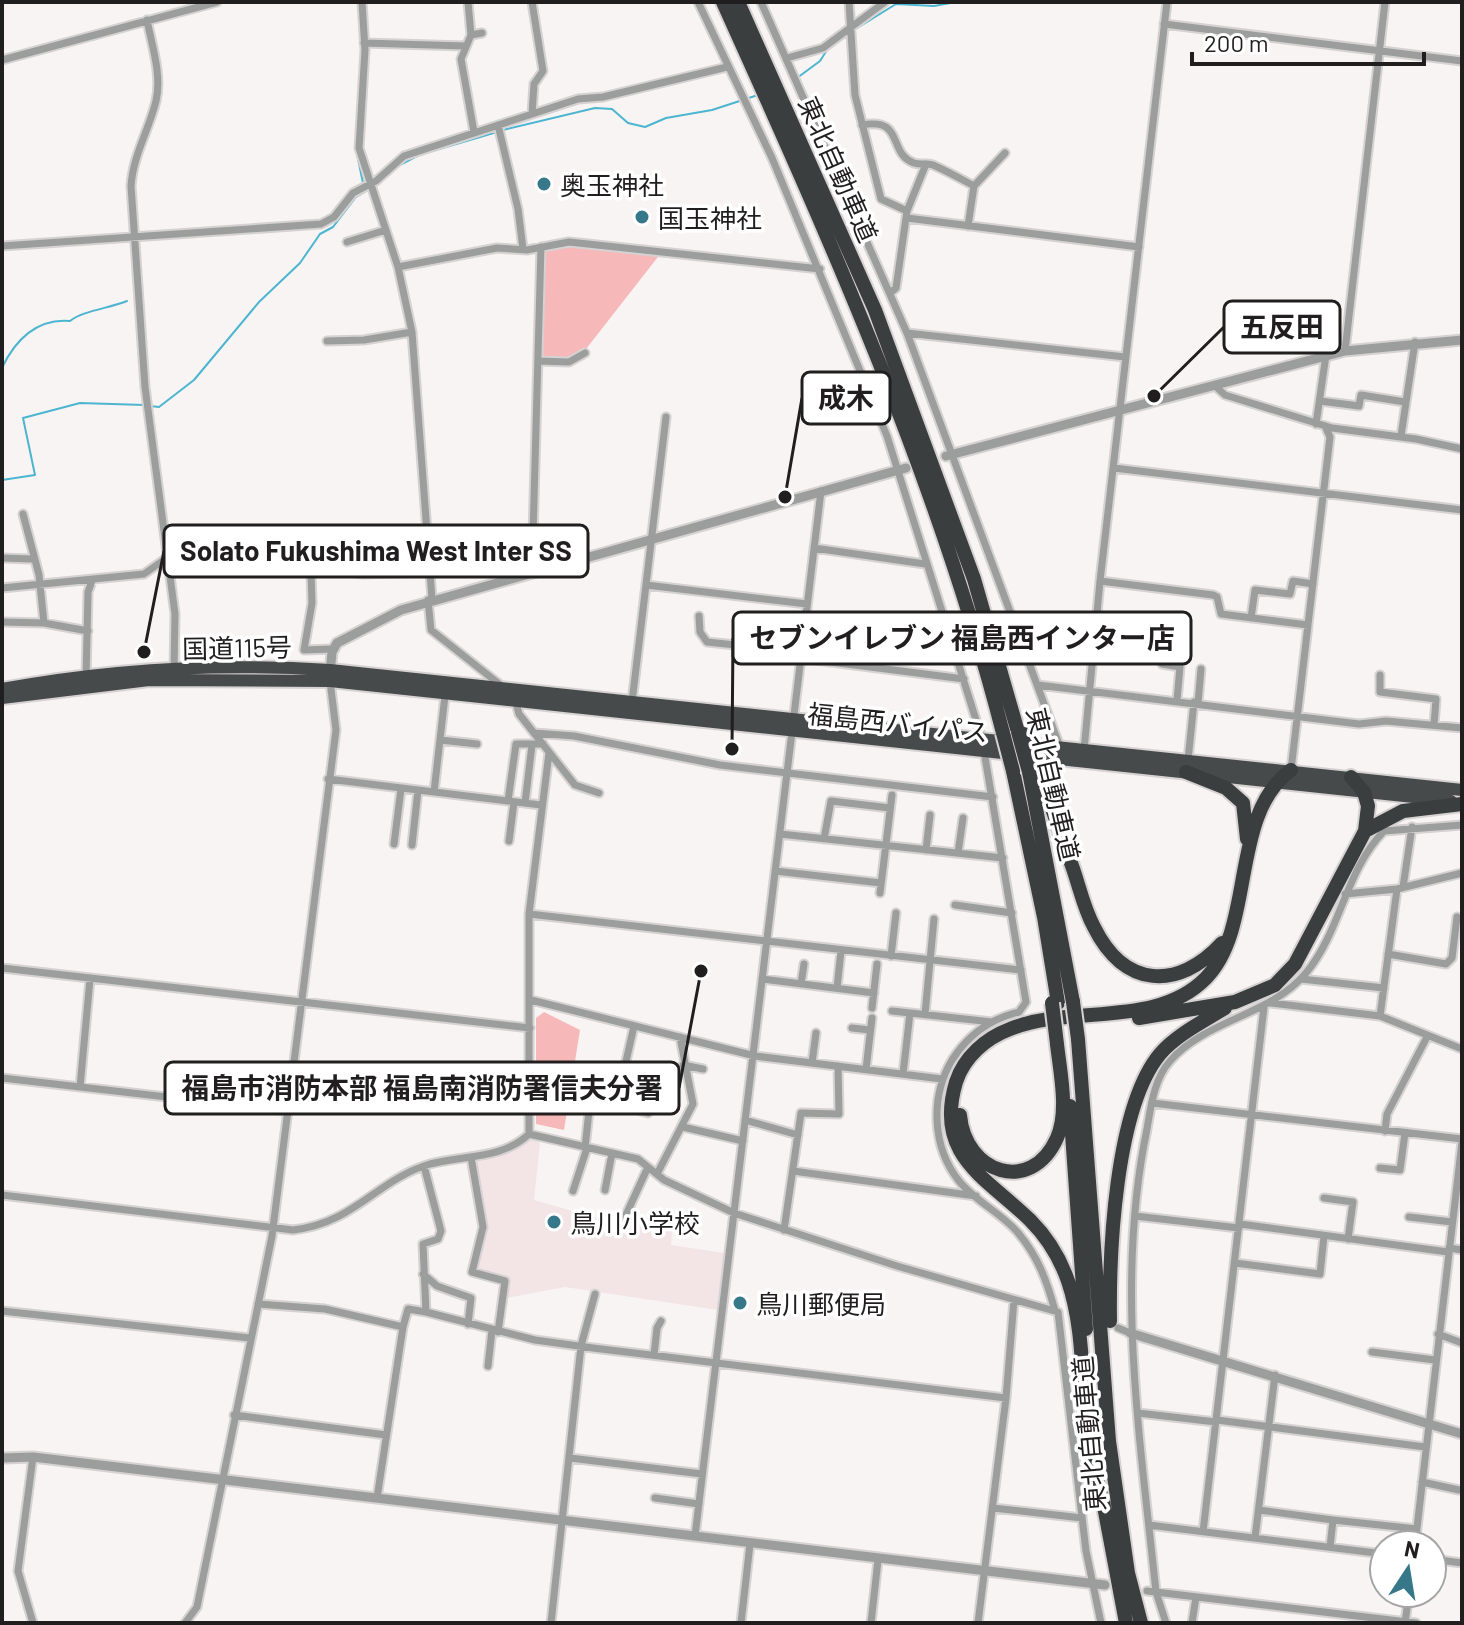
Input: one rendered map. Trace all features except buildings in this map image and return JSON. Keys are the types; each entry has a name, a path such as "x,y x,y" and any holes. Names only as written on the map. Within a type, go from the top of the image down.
{"highway":[{"name":"東北自動車道","path":"723,2 758,62 875,310 974,579 1017,733 1013,771 1044,917 1055,1003 1066,1042 1088,1365 1126,1623"},
{"name":"東北自動車道","path":"738,2 758,62"},
{"name":"東北自動車道","path":"774,97 915,455 977,639 1017,733"},
{"name":"国道115号","path":"2,689 175,674 330,676"},
{"name":"福島西バイパス","path":"330,676 503,687 632,702 983,753 1291,770 1462,790"},
{"name":"福島西バイパス","path":"330,676 445,696 516,703 1060,747 1274,783 1462,803"},
{"name":"国道115号","path":"2,698 86,681"},
{"path":"1017,733 1087,912 1115,959 1137,972 1170,977 1201,965 1228,938"},
{"path":"1187,766 1226,788 1243,803 1247,819 1248,856"},
{"path":"1111,1509 1088,1439 1077,1322 1066,1276 1043,1235 979,1176 960,1151 951,1121 954,1092 962,1070 976,1050 1013,1027 1153,1007 1181,997 1213,970 1228,938 1248,856 1274,783 1291,770"},
{"name":"東北自動車道","path":"1034,771 1073,1002 1066,1042"},
{"path":"1111,1509 1109,1288 1119,1170 1140,1088 1150,1069 1176,1040 1235,1002 1275,985 1295,964 1365,831 1368,806 1364,792 1351,777"},
{"path":"1365,831 1403,811 1462,803"},
{"path":"1066,1042 1062,1122 1057,1138 1046,1155 1026,1169 1012,1172 992,1168 969,1146 960,1109 963,1088 973,1068 997,1045 1029,1033 1235,1002"},
{"name":"東北自動車道","path":"1111,1509 1141,1623"}],"street":[{"path":"2,60 217,2"},
{"path":"362,2 364,43 358,137 369,185 398,267 412,332 431,630 503,687"},
{"path":"468,2 471,35 461,59 474,132"},
{"path":"532,2 543,71 534,84 532,114"},
{"path":"698,2 772,158 902,469 925,564 982,739 1021,970 1024,1007 966,1038 942,1079 936,1109 941,1146 959,1181 1017,1231 1039,1262 1055,1311 1058,1312 1082,1518 1091,1583 1101,1623"},
{"path":"761,2 907,333 949,455 1060,747"},
{"path":"849,2 855,95 881,199 907,214 968,226 1139,247"},
{"path":"787,58 823,48 885,2"},
{"path":"1084,750 1100,581 1167,2"},
{"path":"1345,351 1385,2"},
{"path":"147,20 158,83 157,99 132,176 133,237 146,399 175,614 175,674"},
{"path":"1164,24 1462,61"},
{"path":"471,35 482,33"},
{"path":"364,43 465,46"},
{"path":"2,246 321,224 334,217 345,200 404,156 578,99 727,67"},
{"path":"498,125 518,209 523,249"},
{"path":"862,125 885,125 904,155 914,163 926,164 974,186"},
{"path":"968,226 974,186 1005,153"},
{"path":"890,293 896,288 907,214 926,164"},
{"path":"347,242 386,230"},
{"path":"398,267 497,248 523,249 569,242 820,269"},
{"path":"532,571 541,247"},
{"path":"327,341 364,340 412,332"},
{"path":"907,333 1125,357"},
{"path":"949,455 1326,355 1415,342 1462,340"},
{"path":"1401,436 1415,342"},
{"path":"538,361 569,362 585,353"},
{"path":"1291,770 1330,437 1320,425 1326,355"},
{"path":"1212,383 1225,395 1320,425 1401,436 1462,449"},
{"path":"1320,401 1359,406 1361,395 1405,402"},
{"path":"632,702 654,538 666,417"},
{"path":"1114,468 1462,510"},
{"path":"429,572 363,574 333,569 311,573 312,603 304,650 333,649 354,632 430,600 902,469"},
{"path":"695,1536 821,491"},
{"path":"23,514 41,585 44,623"},
{"path":"814,548 925,564"},
{"path":"2,588 92,581 123,573 149,573 168,557"},
{"path":"2,558 32,559"},
{"path":"86,681 88,592 92,581"},
{"path":"1100,581 1213,595 1217,597 1221,614 1308,625"},
{"path":"1251,618 1255,590 1290,594 1293,581 1313,584"},
{"path":"646,585 807,604"},
{"path":"699,616 700,632 707,642 964,679"},
{"path":"2,622 44,623 88,631"},
{"path":"185,1623 197,1607 220,1479 274,1227 336,730 330,676 333,649"},
{"path":"1162,664 1180,667 1177,700"},
{"path":"1187,766 1201,669"},
{"path":"1380,675 1380,692 1436,699 1434,725"},
{"path":"1038,685 1359,724 1380,720 1462,728"},
{"path":"434,792 445,696"},
{"path":"516,703 519,714 575,785 599,793"},
{"path":"534,733 574,736 720,765 993,797"},
{"path":"440,740 477,744"},
{"path":"509,841 516,744 543,744"},
{"path":"525,803 532,745"},
{"path":"529,1134 529,914 549,753"},
{"path":"328,779 541,805"},
{"path":"394,844 401,789"},
{"path":"412,845 418,790"},
{"path":"880,893 892,795"},
{"path":"824,839 831,801 890,808"},
{"path":"926,850 930,815"},
{"path":"958,853 963,818"},
{"path":"1166,1623 1152,1592 1149,1525 1130,1333 1140,1158 1159,1079 1179,1053 1200,1038 1268,1005 1301,979 1317,958 1365,853 1384,831 1462,825"},
{"path":"1380,1016 1388,954 1412,827"},
{"path":"780,834 1003,858"},
{"path":"775,871 881,883"},
{"path":"1345,894 1400,888 1462,873"},
{"path":"955,905 1012,913"},
{"path":"891,956 896,913"},
{"path":"529,914 1021,970"},
{"path":"1388,954 1446,964 1452,958 1457,917"},
{"path":"925,1014 934,919"},
{"path":"837,988 841,951"},
{"path":"801,984 804,964"},
{"path":"872,1008 877,964"},
{"path":"2,968 530,1028"},
{"path":"80,1087 90,979"},
{"path":"762,979 874,993"},
{"path":"1301,979 1384,988"},
{"path":"531,1000 755,1056 942,1079"},
{"path":"1268,1005 1380,1016 1462,1049"},
{"path":"1203,1532 1252,1115 1268,1005"},
{"path":"892,1011 992,1022"},
{"path":"903,1074 910,1013"},
{"path":"866,1069 872,1018"},
{"path":"617,1101 634,1026"},
{"path":"852,1028 870,1030"},
{"path":"812,1063 816,1033"},
{"path":"657,1174 693,1104 680,1037"},
{"path":"1385,1131 1387,1114 1427,1037"},
{"path":"683,1065 703,1069"},
{"path":"784,1230 803,1111 839,1114 838,1066"},
{"path":"2,1078 288,1111"},
{"path":"573,1191 586,1148 589,1111 603,1095 648,1113"},
{"path":"1152,1103 1462,1141 1427,1420 1417,1529 1259,1510"},
{"path":"745,1120 798,1135"},
{"path":"683,1127 743,1141"},
{"path":"1380,1168 1400,1170 1405,1133"},
{"path":"529,1134 638,1159 657,1174 734,1213 1055,1311"},
{"path":"2,1195 293,1230 322,1226 424,1166 510,1148 529,1134"},
{"path":"605,1190 612,1153"},
{"path":"471,1157 483,1227 472,1272 505,1281 488,1366"},
{"path":"424,1166 441,1231 438,1239 423,1244 423,1274 428,1295 426,1312"},
{"path":"624,1219 648,1167"},
{"path":"793,1171 976,1196"},
{"path":"1324,1198 1353,1202 1348,1239"},
{"path":"1135,1216 1462,1250"},
{"path":"1409,1217 1452,1222"},
{"path":"1235,1263 1320,1274 1324,1236"},
{"path":"423,1274 437,1286 471,1298 468,1324"},
{"path":"551,1623 581,1346 595,1294"},
{"path":"978,1623 1006,1398 1014,1300"},
{"path":"258,1304 325,1309 403,1327"},
{"path":"377,1498 408,1309 495,1331 581,1346 1006,1398"},
{"path":"2,1311 250,1338"},
{"path":"654,1355 657,1328 661,1321"},
{"path":"1118,1328 1427,1420 1462,1434"},
{"path":"1438,1334 1462,1343"},
{"path":"1372,1352 1435,1360"},
{"path":"1255,1538 1275,1375"},
{"path":"1138,1413 1425,1447"},
{"path":"234,1415 386,1435"},
{"path":"33,1457 18,1571 33,1623"},
{"path":"2,1458 33,1457 1105,1585"},
{"path":"570,1458 702,1474"},
{"path":"1422,1482 1459,1490"},
{"path":"655,1498 699,1504"},
{"path":"993,1508 1082,1518"},
{"path":"1330,1547 1333,1520"},
{"path":"1149,1525 1368,1552"},
{"path":"741,1623 750,1544"},
{"path":"871,1623 878,1560"},
{"path":"1152,1592 1416,1623"},
{"path":"1192,1623 1196,1597"}],"shaded area":[{"path":"590,245 661,253 586,349 562,360 540,358 543,250"},
{"path":"544,1012 580,1030 564,1130 536,1124 536,1018"},
{"name":"鳥川小学校","path":"530,1137 540,1143 534,1200 597,1218 672,1229 671,1245 724,1253 718,1310 565,1287 506,1298 508,1280 475,1270 487,1226 477,1161 514,1150"}],"waterway":[{"path":"194,4 200,2"},
{"path":"854,30 896,4 934,6 956,2"},
{"path":"797,78 820,61 827,50"},
{"path":"356,143 360,74"},
{"path":"503,130 595,108 612,109 628,123 645,127 666,118 712,110 758,95"},
{"path":"398,166 419,155 497,132"},
{"path":"357,154 363,183"},
{"path":"374,187 387,176"},
{"path":"150,406 159,407 194,380 259,302 300,263 320,234 333,227 356,197 368,190"},
{"path":"2,368 13,348 37,327 70,321 127,301"},
{"path":"2,480 35,475 23,418 80,403 144,405"}],"place":[{"name":"奥玉神社","path":"544,184"},
{"name":"国玉神社","path":"642,217"},
{"name":"五反田","path":"1154,396"},
{"name":"成木","path":"785,497"},
{"name":"Solato Fukushima West Inter SS","path":"144,652"},
{"name":"セブンイレブン 福島西インター店","path":"732,749"},
{"name":"福島市消防本部 福島南消防署信夫分署","path":"701,971"},
{"name":"鳥川小学校","path":"554,1222"},
{"name":"鳥川郵便局","path":"740,1303"}]}
